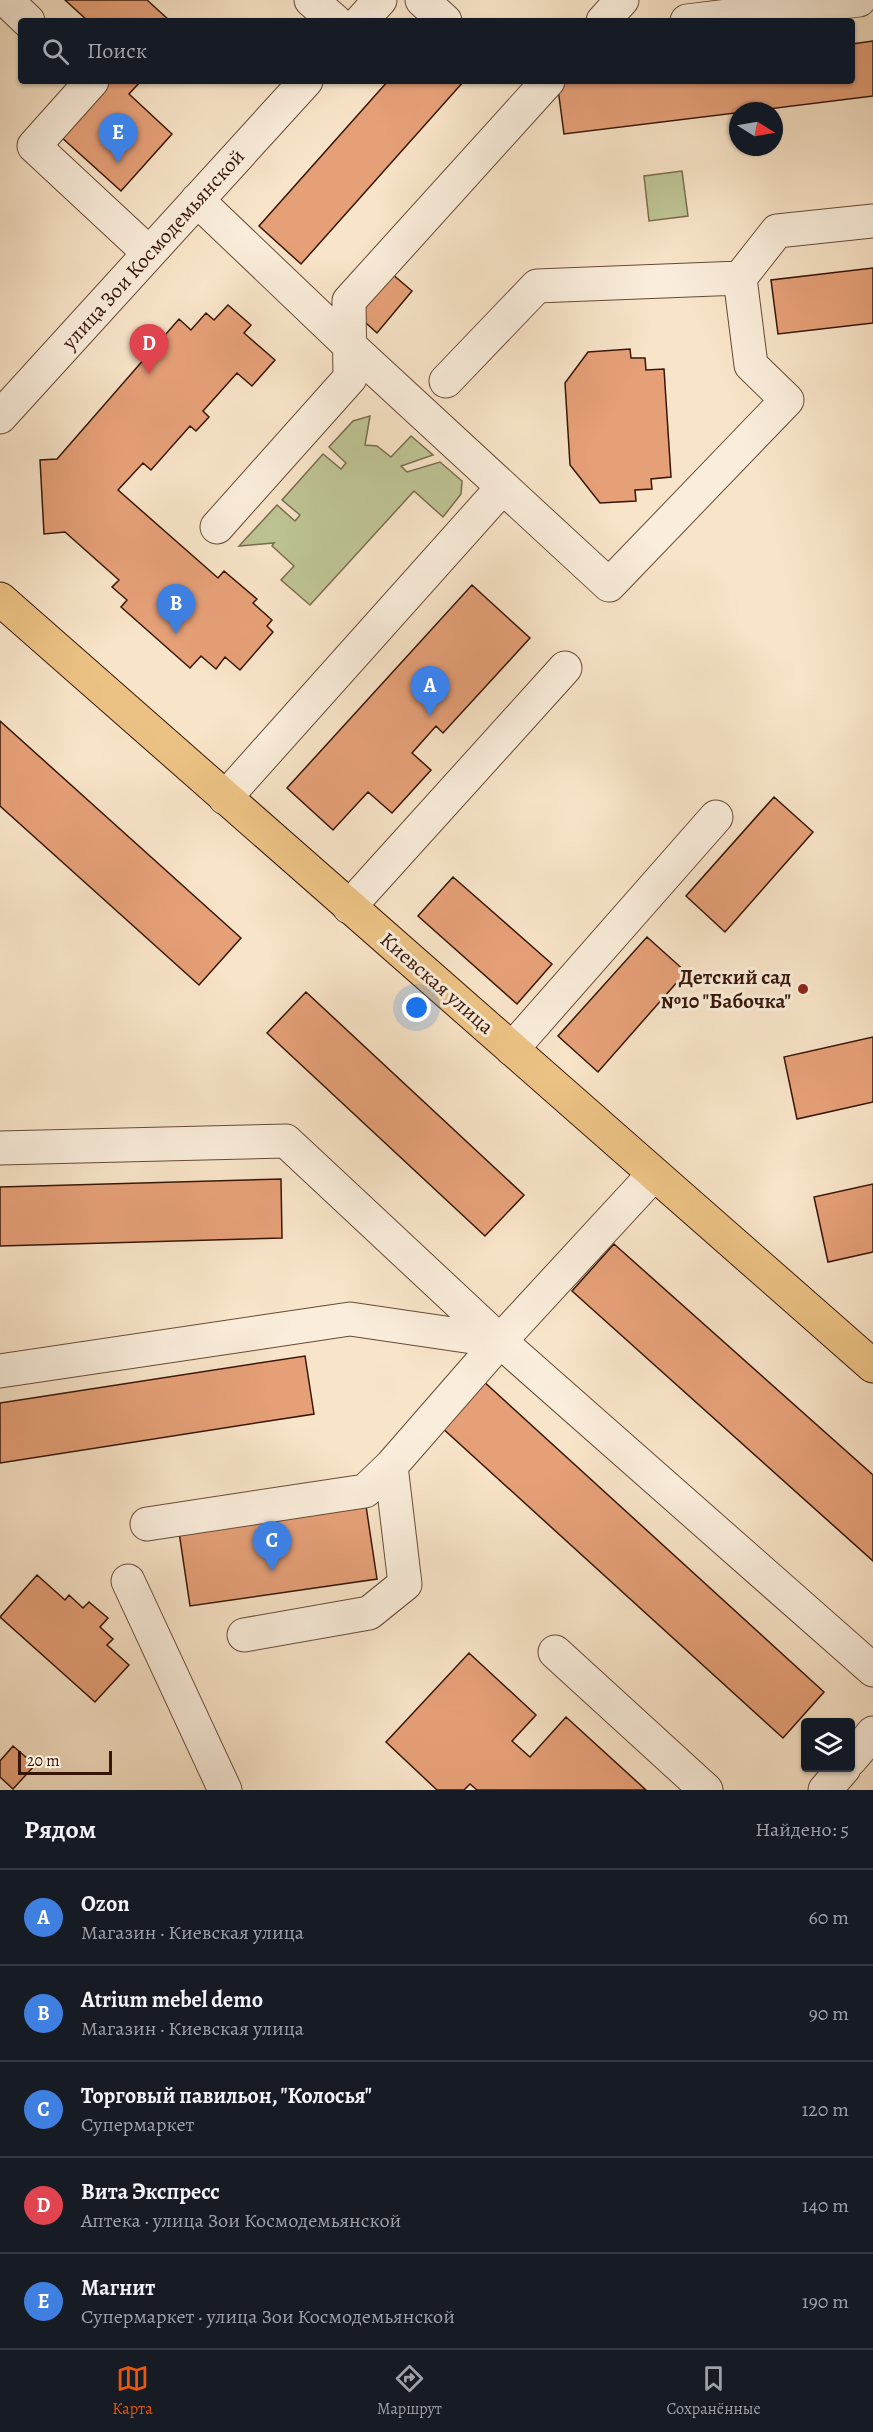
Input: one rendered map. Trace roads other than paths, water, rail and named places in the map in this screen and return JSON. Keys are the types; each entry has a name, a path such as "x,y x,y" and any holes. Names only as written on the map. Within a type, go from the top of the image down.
{"main road":[{"name":"Киевская улица","path":"0,599 873,1366"}],"street":[{"path":"6,0 25,18"},
{"path":"312,0 332,18"},
{"path":"364,18 380,0"},
{"path":"422,0 442,18"},
{"path":"606,18 622,0"},
{"path":"712,18 860,0"},
{"path":"89,84 34,146 149,253"},
{"name":"улица Зои Космодемьянской","path":"0,417 303,84"},
{"path":"217,527 350,378 349,301 530,87"},
{"path":"197,201 609,585 787,400 751,365 740,278 777,231 873,221"},
{"path":"446,381 537,286 740,278"},
{"path":"225,798 503,487"},
{"path":"349,906 565,668"},
{"path":"512,1049 716,817"},
{"path":"0,1148 286,1141 500,1341 873,1670"},
{"path":"147,1524 365,1491 391,1466 500,1341 654,1173"},
{"path":"0,1371 350,1319 500,1341"},
{"path":"244,1635 369,1613 405,1584 391,1466"},
{"path":"128,1581 225,1790"},
{"path":"555,1652 706,1790"},
{"path":"855,1754 873,1733"},
{"path":"825,1790 840,1772"}],"place":[{"name":"Магнит","path":"118,163"},
{"name":"Вита Экспресс","path":"149,374"},
{"name":"Atrium mebel demo","path":"176,634"},
{"name":"Ozon","path":"430,716"},
{"name":"Детский сад №10 \"Бабочка\"","path":"803,989"},
{"name":"Торговый павильон, \"Колосья\"","path":"272,1571"}]}
